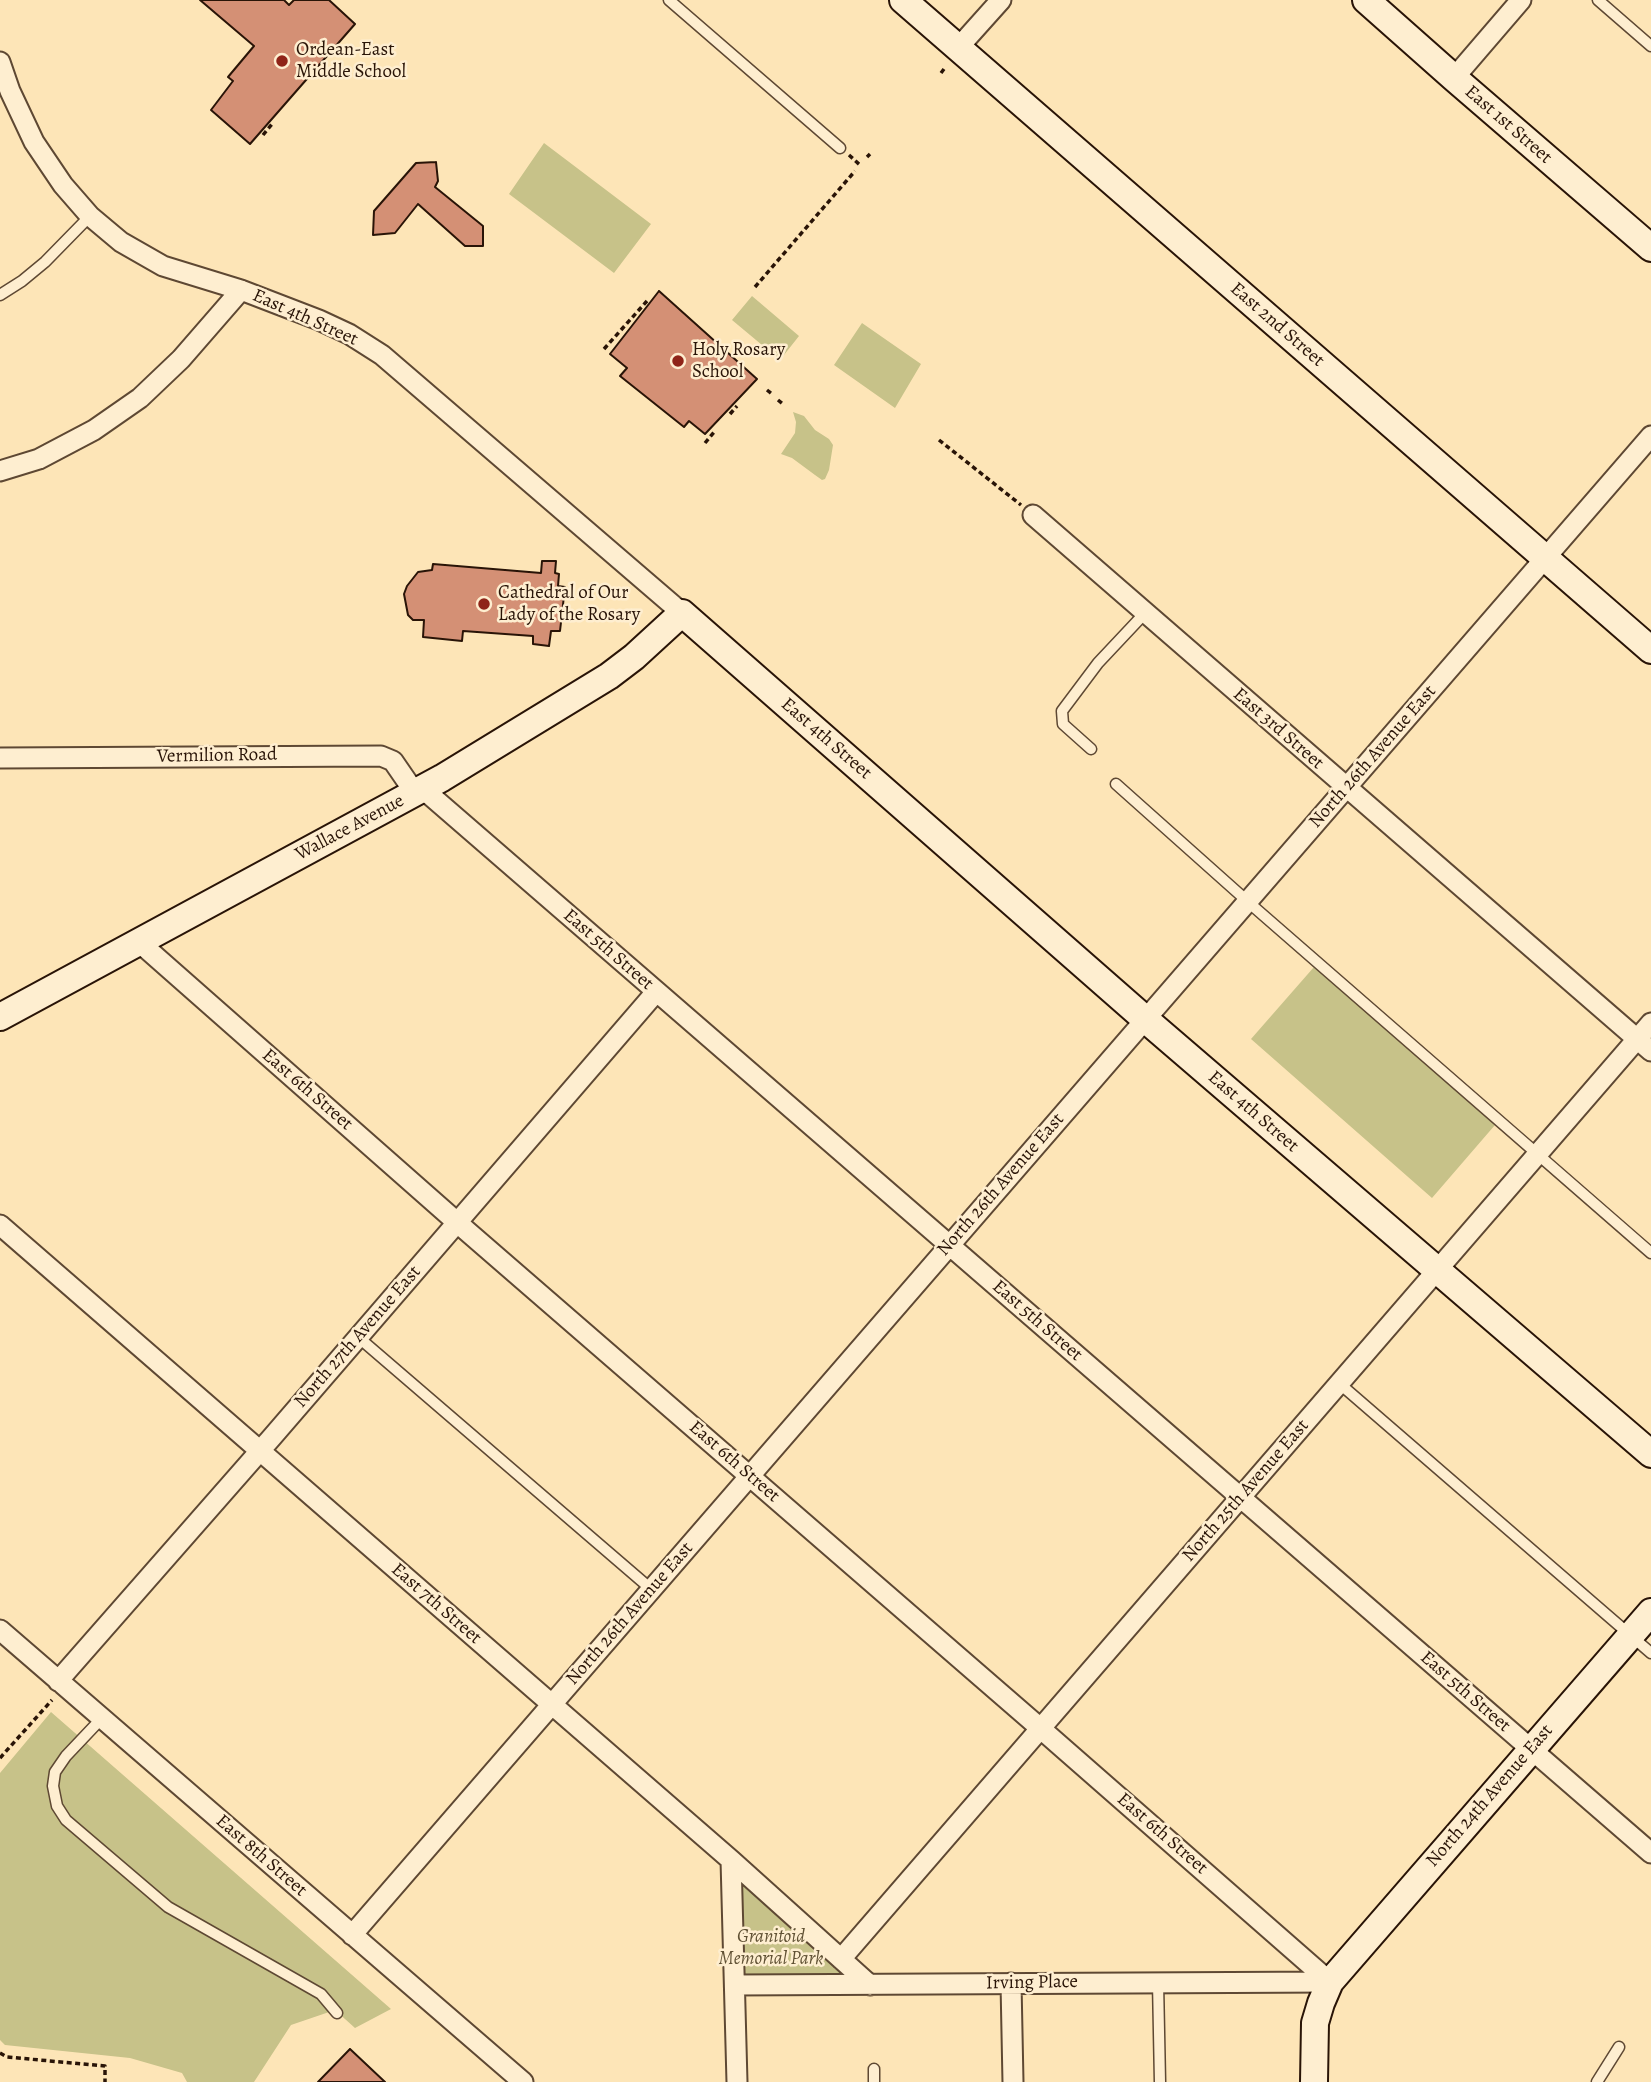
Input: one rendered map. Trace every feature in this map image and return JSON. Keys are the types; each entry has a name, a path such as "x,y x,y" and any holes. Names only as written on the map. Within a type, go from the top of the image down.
{"main road":[{"name":"East 2nd Street","path":"903,0 948,63 1651,650"},
{"name":"East 1st Street","path":"1366,0 1651,248"},
{"name":"Wallace Avenue","path":"0,1017 419,791 609,676 682,613"},
{"name":"East 4th Street","path":"682,613 1145,1019 1651,1454"},
{"name":"North 24th Avenue East","path":"1314,2082 1315,2023 1330,1982 1651,1612"}],"street":[{"path":"948,63 1001,0"},
{"path":"1454,78 1521,0"},
{"name":"East 4th Street","path":"0,62 10,91 34,142 63,185 90,216 121,242 163,266 241,290 319,320 349,334 382,355 682,613"},
{"path":"0,471 38,459 94,430 140,398 181,359 241,290"},
{"name":"North 26th Avenue East","path":"352,1934 1651,436"},
{"name":"East 3rd Street","path":"1034,515 1644,1045"},
{"name":"Vermilion Road","path":"0,758 381,756 393,761 419,791"},
{"name":"East 5th Street","path":"419,791 656,992 1651,1853"},
{"name":"East 6th Street","path":"139,942 1330,1982"},
{"name":"North 27th Avenue East","path":"61,1683 656,992"},
{"name":"North 25th Avenue East","path":"841,1959 1538,1155 1644,1045 1651,1023"},
{"name":"East 7th Street","path":"0,1225 731,1860 870,1985"},
{"name":"East 8th Street","path":"0,1630 523,2082"},
{"path":"731,1860 737,2082"},
{"name":"Irving Place","path":"735,1985 1330,1982"},
{"path":"1011,1983 1013,2082"}],"lane":[{"path":"669,0 840,148"},
{"path":"1598,0 1651,46"},
{"path":"0,295 45,262 90,216"},
{"path":"1091,749 1063,724 1062,711 1098,663 1145,613"},
{"path":"1116,784 1651,1253"},
{"path":"358,1337 651,1590"},
{"path":"1340,1384 1651,1653"},
{"path":"102,1718 66,1756 55,1772 53,1786 57,1807 66,1821 169,1907 321,1994 337,2013"},
{"path":"1158,1982 1160,2082"},
{"path":"1597,2082 1619,2047"},
{"path":"874,2068 874,2082"}],"path":[{"path":"263,135 272,124"},
{"path":"755,288 855,171"},
{"path":"604,349 647,301"},
{"path":"766,390 772,394"},
{"path":"778,400 784,405"},
{"path":"730,414 737,406"},
{"path":"705,443 715,431"},
{"path":"939,440 1034,515"},
{"path":"0,1758 61,1683"},
{"path":"0,2053 7,2057 105,2066 105,2082"}],"green space":[{"path":"544,143 651,224 614,273 509,194"},
{"path":"752,296 799,336 780,360 732,320"},
{"path":"862,323 921,364 895,408 834,365"},
{"path":"793,412 804,416 815,430 833,445 825,479 822,480 792,458 781,454 795,433"},
{"path":"1314,967 1495,1125 1432,1198 1251,1039"},
{"path":"51,1712 391,2009 355,2028 335,2010 291,2025 254,2082 187,2082 182,2073 130,2058 5,2045 0,2040 0,1773"},
{"name":"Granitoid Memorial Park","path":"731,1860 870,1985 735,1985"}],"building":[{"name":"Ordean-East Middle School","path":"200,0 284,0 289,5 294,0 329,0 355,24 250,144 211,110 233,81 228,77 254,46"},
{"path":"436,162 438,181 435,187 483,226 483,246 465,246 418,204 395,233 373,235 374,211 416,163"},
{"name":"Holy Rosary School","path":"659,291 757,379 705,434 689,421 684,427 620,376 627,368 610,354"},
{"name":"Cathedral of Our Lady of the Rosary","path":"542,561 556,561 558,586 565,587 560,631 551,631 549,646 533,644 533,636 463,631 462,641 423,637 424,620 413,620 408,615 404,594 407,586 418,572 432,570 433,564 541,573"},
{"path":"350,2049 385,2082 318,2082"}],"place":[{"name":"Ordean-East Middle School","path":"282,61"},
{"name":"Holy Rosary School","path":"678,361"},
{"name":"Cathedral of Our Lady of the Rosary","path":"484,604"}]}
